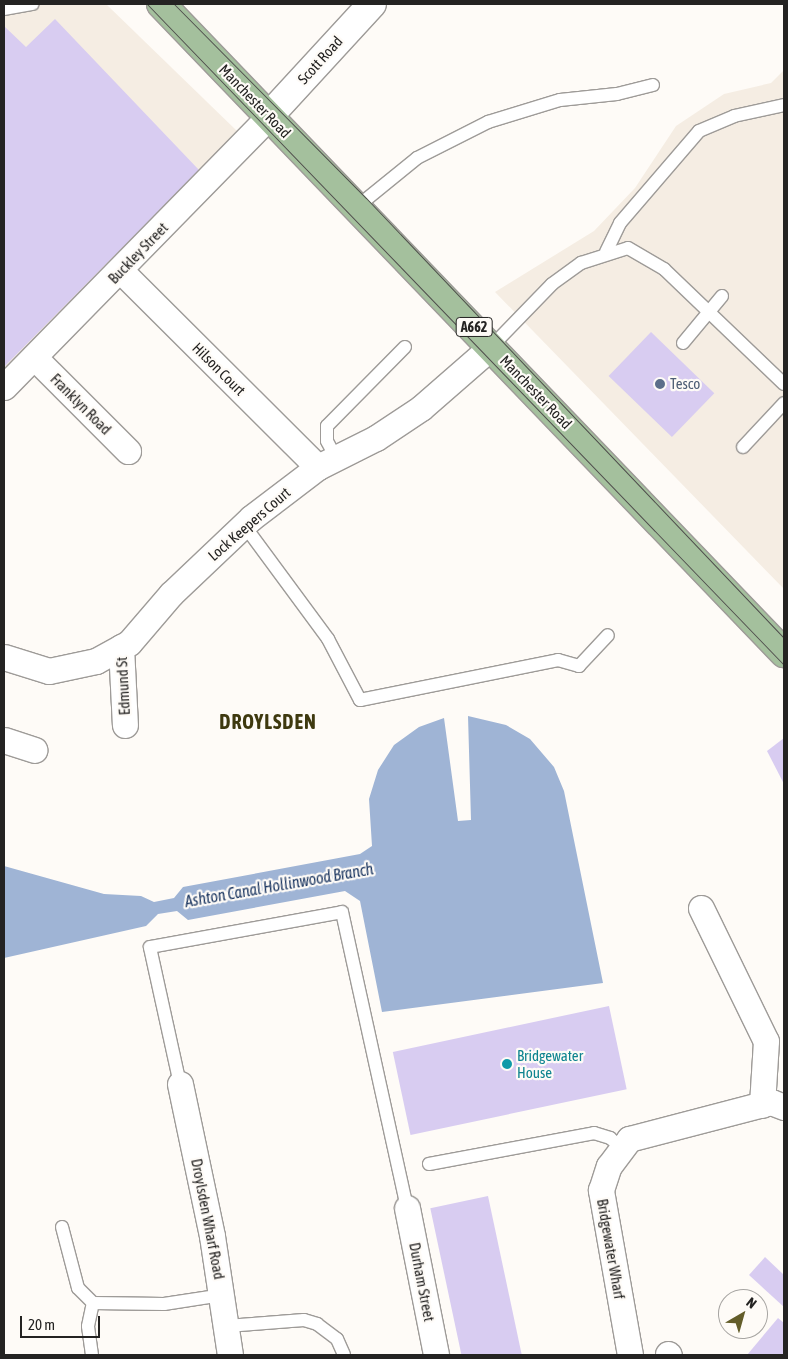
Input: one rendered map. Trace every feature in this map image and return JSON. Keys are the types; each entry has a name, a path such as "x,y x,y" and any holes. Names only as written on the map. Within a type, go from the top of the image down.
{"main road":[{"name":"Manchester Road","path":"161,4 358,206 784,653"}],"street":[{"name":"Scott Road","path":"269,116 372,4"},
{"name":"Buckley Street","path":"4,387 121,271 269,116"},
{"name":"Hilson Court","path":"121,271 327,462"},
{"name":"Lock Keepers Court","path":"4,657 49,671 96,661 121,647 244,525 327,462 376,438 421,408 492,346"},
{"name":"Franklyn Road","path":"34,357 128,451"},
{"name":"Edmund St","path":"121,647 125,725"},
{"path":"4,740 34,750"},
{"name":"Bridgewater Wharf","path":"630,1355 601,1190 608,1166 629,1139 668,1126 773,1106 766,1041 701,908"},
{"name":"Droylsden Wharf Road","path":"180,1084 223,1295 230,1355"},
{"name":"Durham Street","path":"407,1208 436,1355"}],"lane":[{"path":"4,9 33,4"},
{"path":"358,206 417,158 488,122 560,100 617,94 654,85"},
{"path":"606,252 620,223 699,131 734,116 784,105"},
{"path":"492,346 552,284 581,262 606,252 628,248 664,269 784,384"},
{"path":"683,343 710,313 722,296"},
{"path":"327,462 327,426 405,347"},
{"path":"743,446 784,403"},
{"path":"244,525 328,640 360,700 558,660 580,666 608,635"},
{"path":"180,1084 150,947 342,912 407,1208"},
{"path":"429,1164 594,1133 610,1138 622,1148"},
{"path":"62,1227 78,1288 93,1303 164,1304 223,1295"},
{"path":"92,1355 88,1326 93,1303"},
{"path":"227,1326 304,1320 317,1324 336,1339 344,1355"}],"shaded area":[{"path":"4,4 106,4 238,132 4,369"},
{"path":"784,70 784,589 495,292 594,231 635,188 676,126 724,94 771,83"}],"water":[{"name":"Ashton Canal Hollinwood Branch","path":"468,716 506,725 530,739 554,767 564,791 603,983 382,1012 360,901 345,891 188,920 177,911 158,914 146,926 4,958 4,866 104,894 141,896 154,902 174,898 183,887 360,854 372,846 369,799 378,770 394,745 419,727 444,718 458,821 471,820"}],"building":[{"path":"55,19 199,170 4,367 4,26 26,47"},
{"path":"651,332 714,393 672,437 609,376"},
{"path":"784,738 784,784 767,751"},
{"name":"Bridgewater House","path":"609,1006 627,1089 411,1135 393,1052"},
{"path":"488,1196 522,1355 461,1355 430,1208"},
{"path":"765,1257 784,1275 784,1307 768,1292 768,1289 764,1289 749,1275"},
{"path":"778,1318 784,1323 784,1355 747,1355 760,1339 768,1339 768,1330"}],"tram line":[{"path":"147,4 784,665"},
{"path":"174,4 366,198 784,638"}],"place":[{"name":"Tesco","path":"660,384"},
{"name":"Bridgewater House","path":"507,1064"}],"district":[{"name":"DROYLSDEN","path":"268,721"}]}
